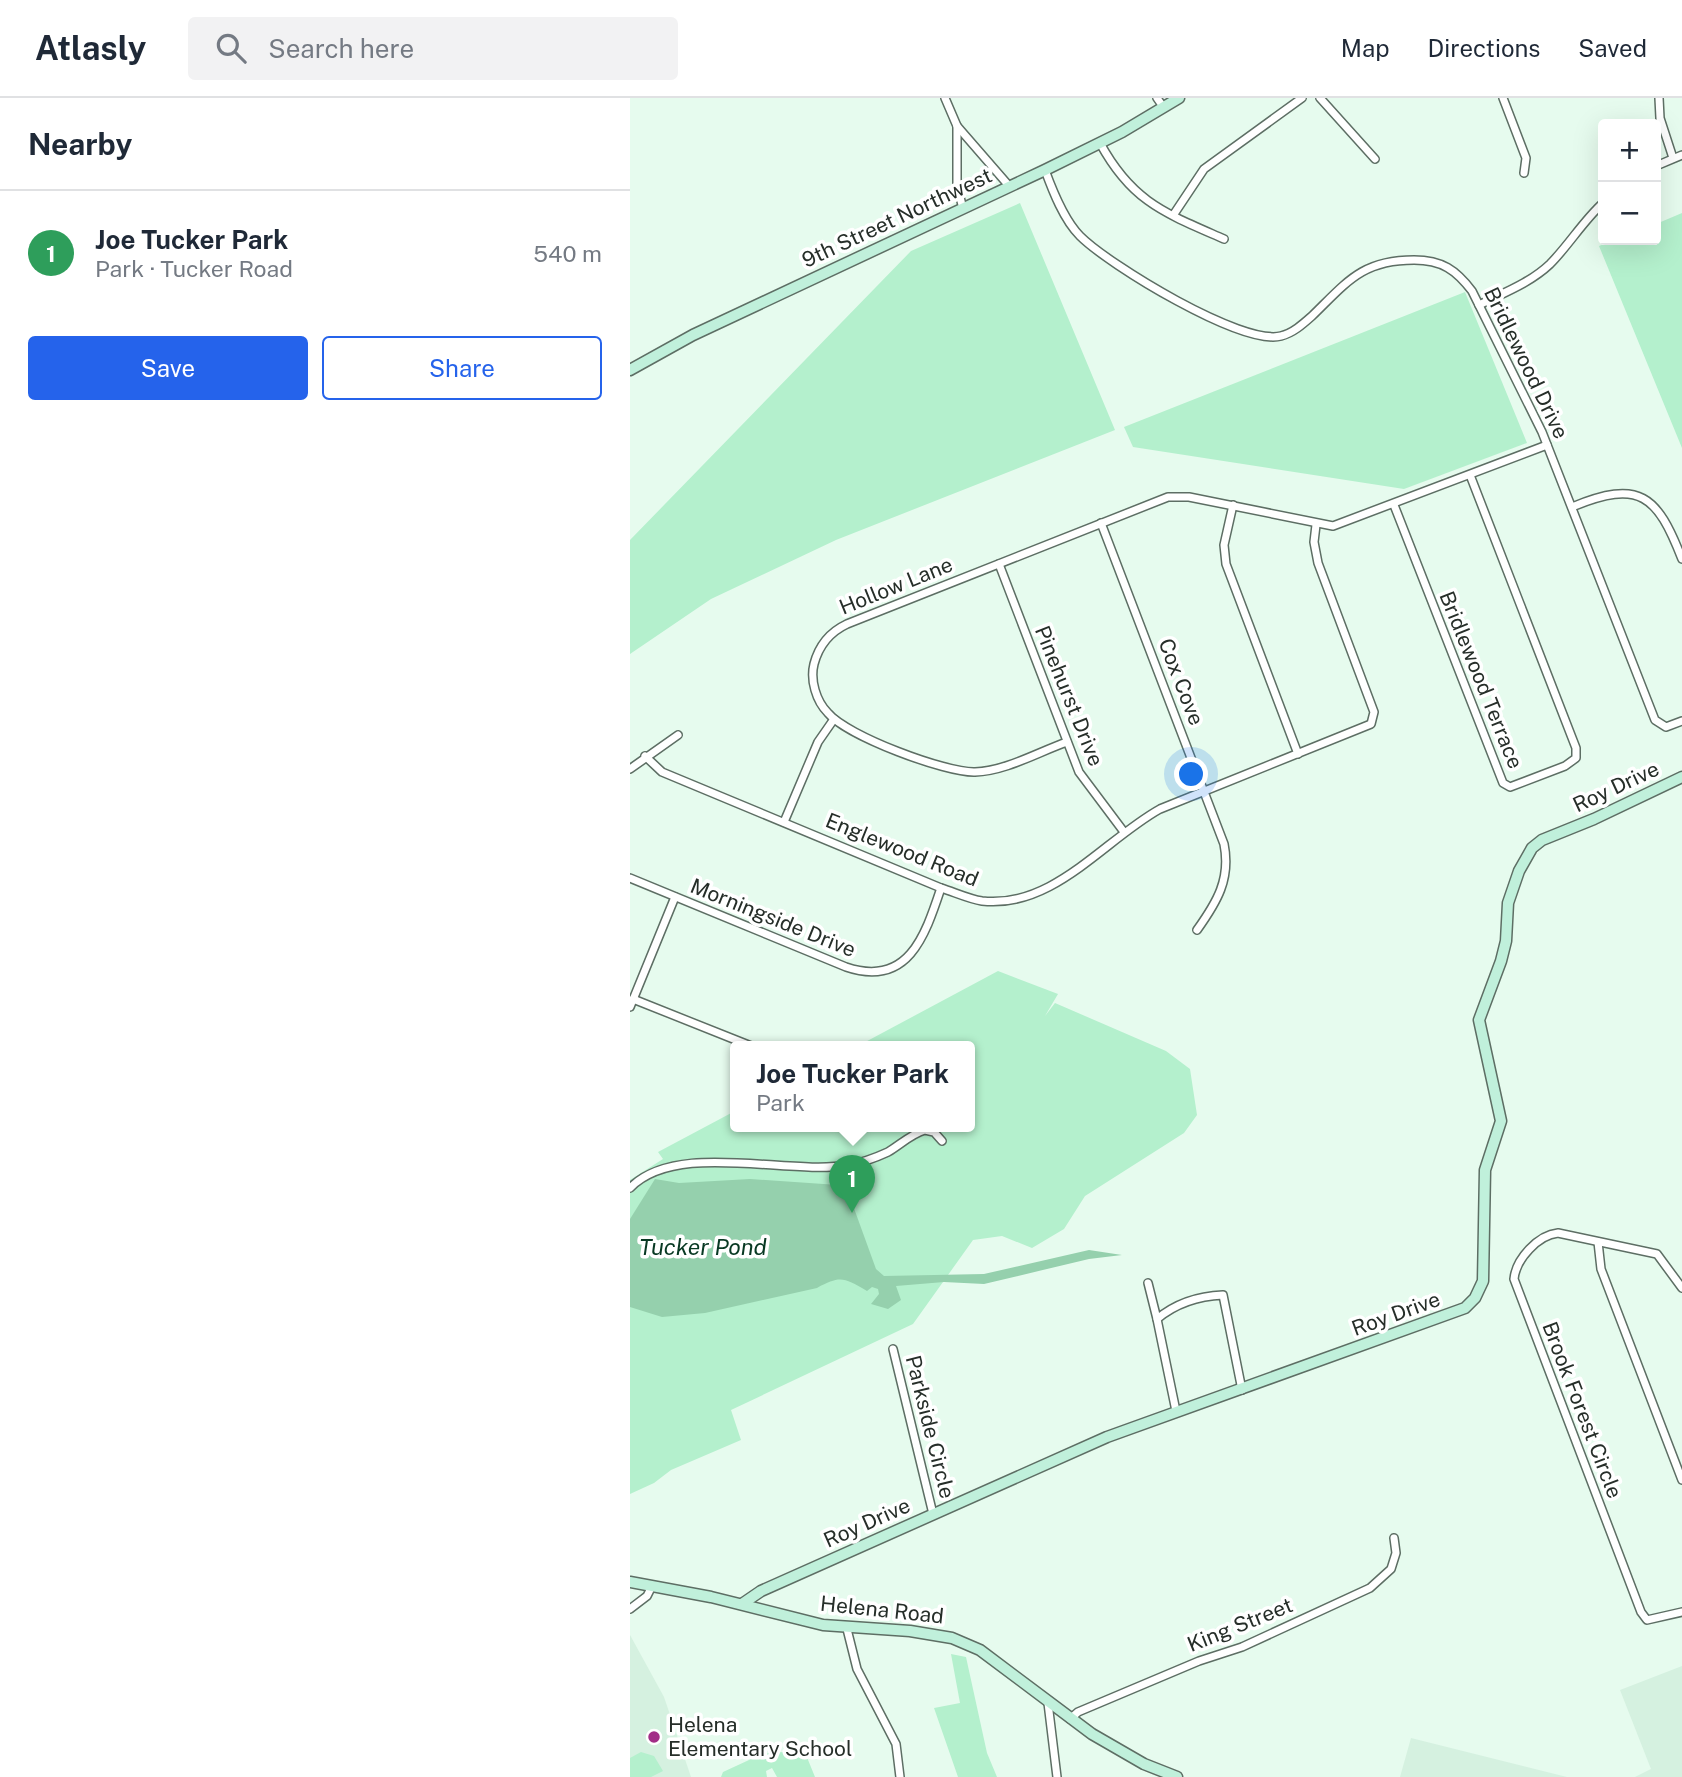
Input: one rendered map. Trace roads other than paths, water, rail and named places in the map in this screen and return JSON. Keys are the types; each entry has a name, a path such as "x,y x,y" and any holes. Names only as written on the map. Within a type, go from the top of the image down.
{"street":[{"path":"945,98 957,126 1010,187"},
{"path":"1157,98 1164,108"},
{"name":"9th Street Northwest","path":"630,370 692,335 1100,143 1179,98"},
{"path":"1174,214 1204,169 1302,98"},
{"path":"1320,98 1375,159"},
{"path":"1503,98 1526,158 1524,173"},
{"path":"1659,98 1660,118 1672,158"},
{"path":"957,126 957,185 963,209"},
{"path":"1100,143 1130,188 1144,199 1224,239"},
{"path":"1661,164 1682,155"},
{"name":"Bridlewood Drive","path":"1045,170 1075,229 1109,259 1160,291 1258,335 1273,337 1289,334 1352,278 1371,265 1421,260 1451,268 1472,291 1547,445 1655,720 1666,727 1682,722"},
{"path":"1479,305 1526,282 1548,266 1577,228 1598,208"},
{"name":"Hollow Lane","path":"834,719 821,704 813,680 815,661 830,635 847,624 1101,523 1173,496 1233,505 1316,524 1344,523 1547,445"},
{"name":"Bridlewood Terrace","path":"1394,505 1503,783 1510,787 1565,766 1576,758 1576,748 1470,475"},
{"path":"1572,507 1615,494 1639,496 1657,508 1666,520 1682,559"},
{"path":"1233,505 1224,545 1226,564 1298,754"},
{"name":"Cox Cove","path":"1101,523 1224,844 1227,867 1220,897 1197,930"},
{"name":"Englewood Road","path":"645,757 662,772 941,888 980,900 1024,897 1078,869 1124,832 1160,809 1366,727 1374,717 1318,563 1314,542 1316,524"},
{"name":"Pinehurst Drive","path":"999,564 1067,742 1086,783 1124,832"},
{"path":"784,822 818,742 834,719 894,748 958,771 997,768 1067,742"},
{"path":"630,769 678,735"},
{"name":"Roy Drive","path":"742,1604 761,1591 933,1514 1176,1411 1242,1390 1465,1308 1475,1298 1484,1273 1485,1171 1501,1121 1479,1025 1506,942 1508,903 1519,871 1532,848 1542,840 1594,819 1682,777"},
{"name":"Morningside Drive","path":"630,877 846,967 871,973 899,965 917,949 941,888"},
{"path":"630,1007 676,897"},
{"path":"634,999 739,1041"},
{"path":"630,1188 647,1173 660,1169 740,1161 842,1166 875,1158 921,1132"},
{"path":"934,1132 942,1141"},
{"name":"Brook Forest Circle","path":"1598,1242 1559,1233 1547,1235 1517,1265 1514,1283 1641,1612 1647,1620 1682,1612"},
{"path":"1682,1288 1657,1254 1598,1242 1601,1269 1682,1480"},
{"path":"1148,1283 1149,1299 1157,1319 1176,1411"},
{"path":"1157,1319 1186,1303 1223,1295 1242,1390"},
{"name":"Parkside Circle","path":"893,1349 933,1514"},
{"name":"King Street","path":"1069,1719 1078,1712 1199,1661 1242,1647 1370,1588 1391,1569 1396,1553 1394,1538"},
{"name":"Helena Road","path":"630,1582 848,1629 911,1630 952,1638 980,1650 1069,1719 1125,1754 1177,1777"},
{"path":"630,1609 647,1596 652,1586"},
{"path":"848,1629 857,1669 896,1744 900,1777"},
{"path":"1048,1703 1057,1777"}],"water":[{"name":"Tucker Pond","path":"655,1179 679,1183 750,1179 838,1185 847,1189 876,1269 884,1276 984,1274 1089,1250 1122,1255 1089,1259 984,1284 944,1282 896,1286 901,1300 888,1309 871,1304 879,1294 878,1289 872,1287 867,1291 847,1281 837,1280 817,1288 705,1313 662,1317 630,1307 630,1219"}],"place":[{"name":"Joe Tucker Park","path":"852,1213"},
{"name":"Helena Elementary School","path":"654,1737"}]}
